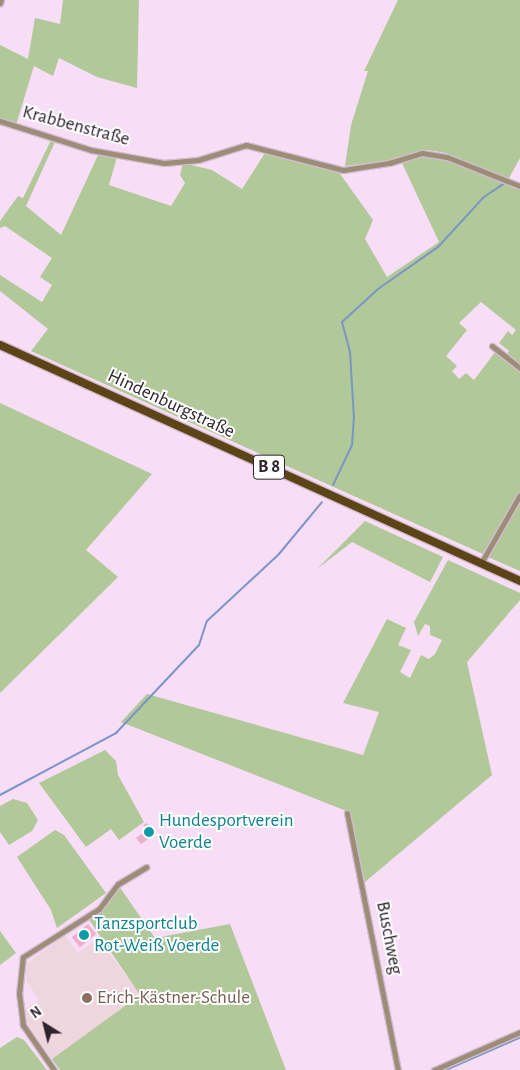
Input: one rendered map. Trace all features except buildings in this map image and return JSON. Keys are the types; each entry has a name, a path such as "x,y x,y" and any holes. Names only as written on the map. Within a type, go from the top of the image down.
{"main road":[{"name":"Hindenburgstraße","path":"0,345 520,581"}],"street":[{"name":"Krabbenstraße","path":"0,121 91,150 164,163 198,160 246,146 343,170 428,154 520,186"},
{"path":"492,346 520,368"},
{"path":"481,563 520,495"},
{"name":"Buschweg","path":"347,813 398,1070"},
{"path":"54,1070 23,1025 19,994 23,957 99,909 118,884 146,867"},
{"path":"434,1070 520,1032"}],"shaded area":[{"name":"Erich-Kästner-Schule","path":"65,935 78,953 98,938 140,995 52,1059 24,1018 23,1010 39,1000 26,980 26,964"}],"green space":[{"path":"63,0 139,0 137,88 97,77 59,58 53,76 34,66 16,125 0,119 0,45 28,59 35,18 60,24"},
{"path":"398,0 520,0 520,158 509,178 503,179 446,153 427,150 385,161 345,166 351,125 368,71 364,71"},
{"path":"51,140 55,142 26,206 61,235 99,153 117,157 109,185 171,206 185,183 180,175 183,163 212,170 242,189 265,153 338,171 373,220 365,239 387,277 439,242 402,163 423,156 447,161 520,189 520,367 506,356 509,351 499,343 508,331 512,335 516,330 481,302 459,323 467,330 446,356 457,366 452,371 459,379 466,373 474,380 496,351 520,370 520,491 483,554 31,351 48,329 0,291 0,275 42,302 52,285 40,277 52,258 5,226 0,228 0,221 18,196 23,198"},
{"path":"0,403 152,474 86,550 118,577 0,693"},
{"path":"520,501 520,571 488,557"},
{"path":"365,521 443,557 430,582 352,542 317,569"},
{"path":"448,560 520,593 520,600 467,662 492,775 365,882 349,812 121,722 147,694 363,755 379,712 343,703 387,619 406,628 398,645 411,650 400,672 410,678 421,655 429,659 435,654 442,640 430,635 430,626 425,624 418,636 414,622"},
{"path":"105,750 116,761 118,775 144,822 119,840 111,829 86,847 39,783"},
{"path":"13,799 27,803 38,820 32,831 9,845 0,832 0,806"},
{"path":"55,830 64,835 106,893 57,928 51,910 17,857"},
{"path":"119,886 155,938 230,924 286,1070 60,1070 52,1059 140,995 88,918"},
{"path":"0,931 16,953 0,965"},
{"path":"17,1037 24,1040 47,1070 0,1070 0,1048"}],"waterway":[{"path":"333,485 352,445 354,419 350,352 342,322 378,289 438,247 484,197 503,184"},
{"path":"0,795 116,733 199,645 207,621 279,554 322,502"},
{"path":"446,1070 519,1038"}],"place":[{"name":"Hundesportverein Voerde","path":"149,832"},
{"name":"Tanzsportclub Rot-Weiß Voerde","path":"84,935"},
{"name":"Erich-Kästner-Schule","path":"87,998"}]}
